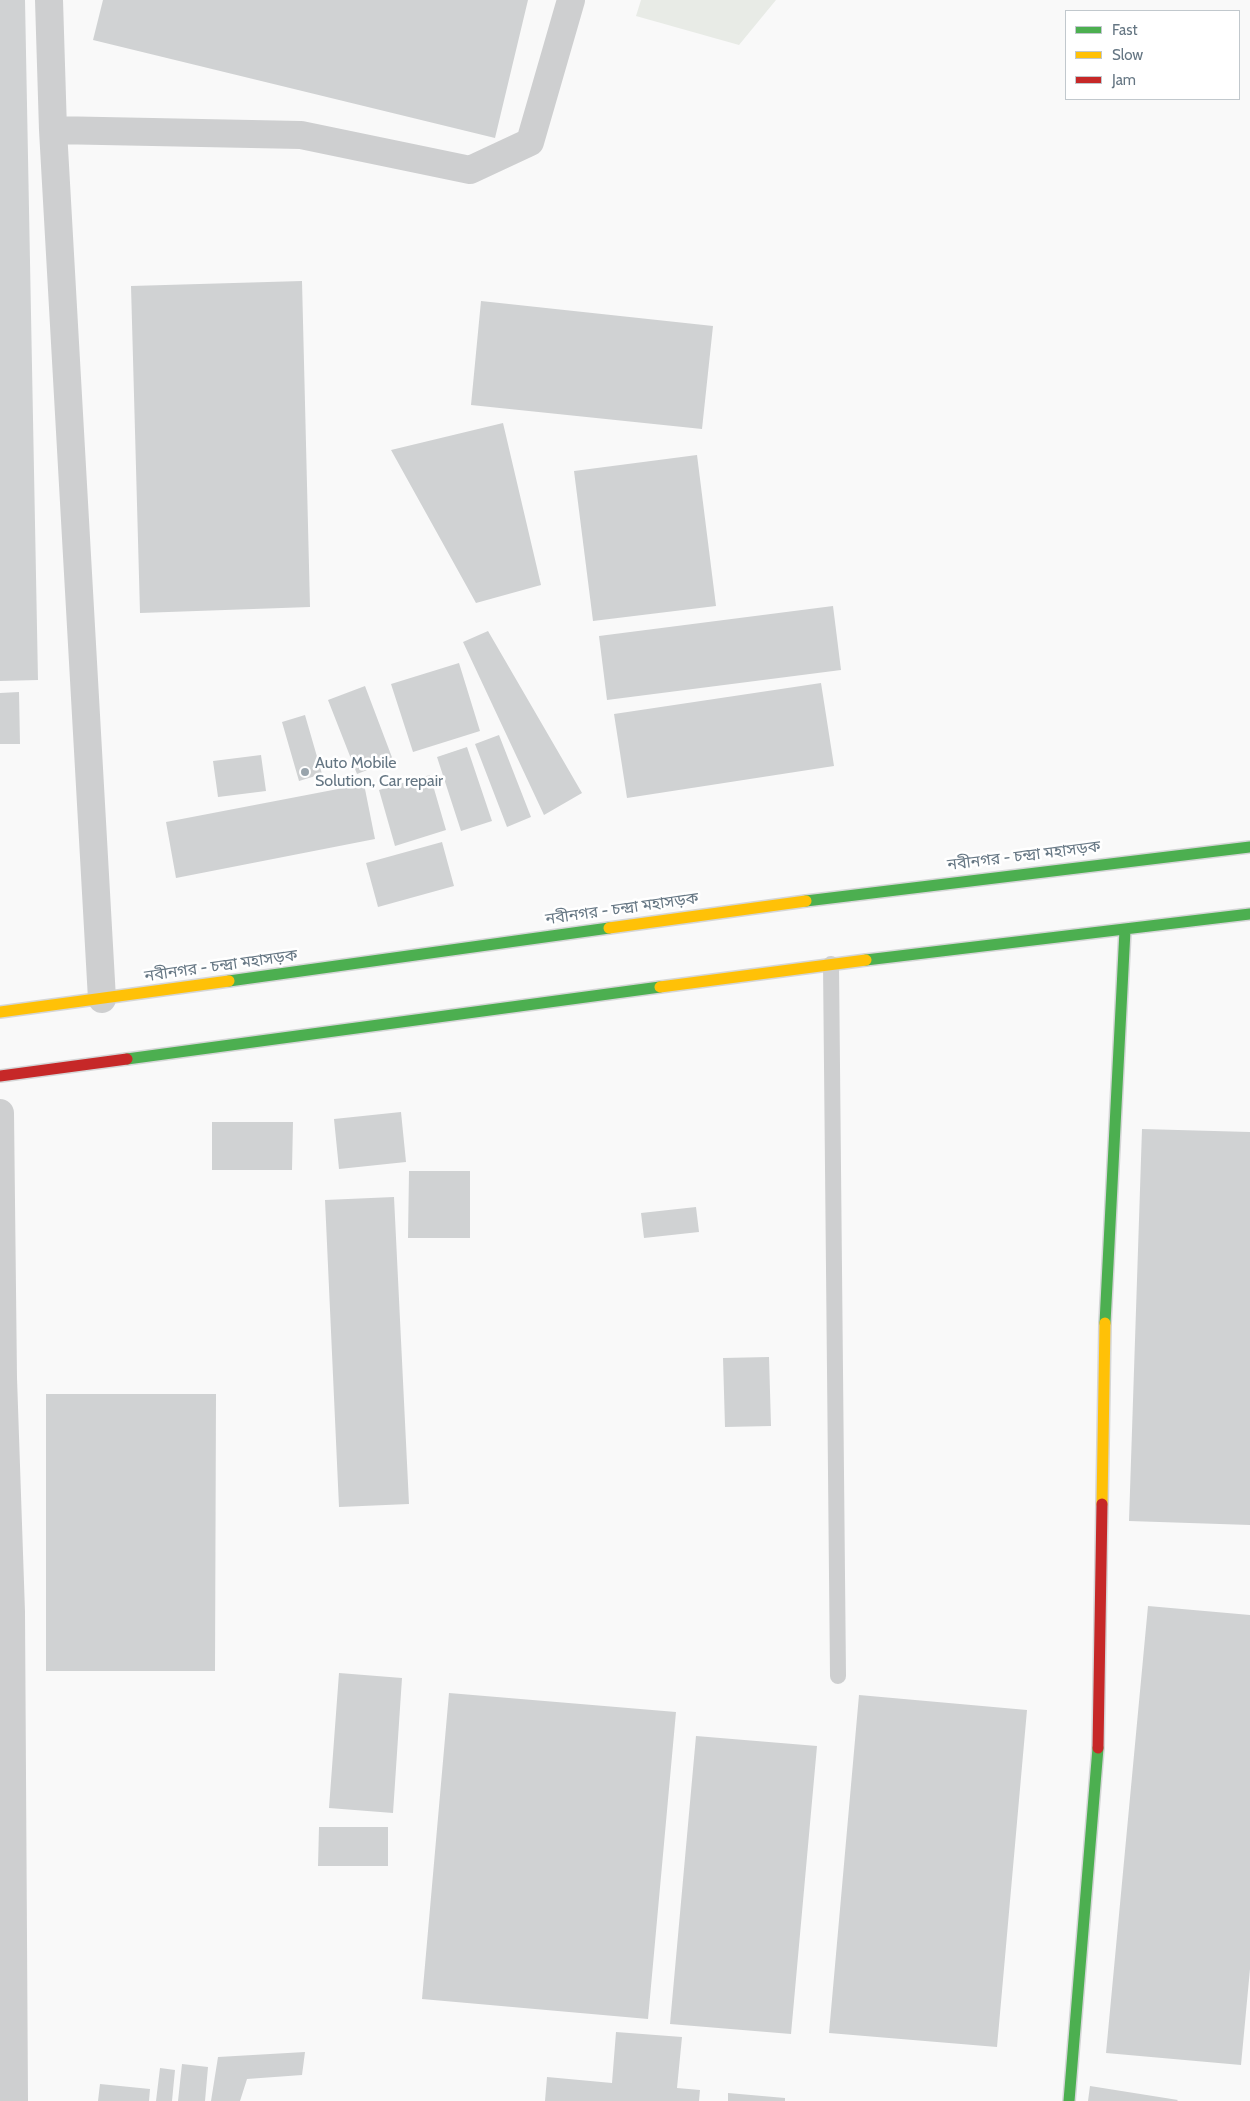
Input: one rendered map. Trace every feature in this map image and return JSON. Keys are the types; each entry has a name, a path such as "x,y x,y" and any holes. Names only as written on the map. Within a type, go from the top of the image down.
{"main road":[{"name":"নবীনগর - চন্দ্রা মহাসড়ক","path":"0,1012 833,896 1131,859 1250,848"},
{"path":"0,1076 831,964 1250,914"},
{"path":"1069,2101 1099,1739 1104,1343 1124,930"}],"street":[{"path":"49,0 53,130 102,999"},
{"path":"53,130 301,135 470,170 530,142 570,0"},
{"path":"0,1113 1,1379 11,1612 14,2101"}],"lane":[{"path":"831,964 838,1676"}],"shaded area":[{"path":"641,0 776,0 739,45 636,16"}],"building":[{"path":"0,0 25,0 38,680 0,681"},
{"path":"103,0 528,0 495,138 93,40"},
{"path":"302,281 310,607 140,613 131,286"},
{"path":"481,301 713,326 702,429 471,405"},
{"path":"503,423 541,585 476,603 391,450"},
{"path":"697,455 716,606 593,621 574,471"},
{"path":"833,606 841,670 607,700 599,636"},
{"path":"488,631 582,793 544,815 463,642"},
{"path":"459,663 480,731 413,752 391,684"},
{"path":"821,683 834,766 627,798 614,714"},
{"path":"365,686 393,760 357,774 328,700"},
{"path":"19,692 20,744 0,744 0,693"},
{"path":"305,715 322,774 299,781 282,722"},
{"path":"499,735 531,817 507,827 475,744"},
{"path":"467,747 492,821 461,831 437,757"},
{"path":"261,755 266,791 218,797 213,761"},
{"path":"430,775 446,830 395,846 379,790"},
{"path":"364,784 375,839 176,878 166,822"},
{"path":"442,842 454,886 378,907 366,863"},
{"path":"401,1112 406,1162 339,1169 334,1119"},
{"path":"212,1122 293,1122 292,1170 212,1170"},
{"path":"1142,1129 1250,1132 1250,1525 1129,1521"},
{"path":"409,1171 470,1171 470,1238 408,1238"},
{"path":"394,1197 409,1504 339,1507 325,1200"},
{"path":"696,1207 699,1232 644,1238 641,1213"},
{"path":"769,1357 771,1426 725,1427 723,1358"},
{"path":"46,1394 216,1394 215,1671 46,1671"},
{"path":"1148,1606 1250,1615 1250,1969 1241,2065 1106,2053"},
{"path":"339,1673 402,1678 393,1813 329,1808"},
{"path":"449,1693 676,1712 648,2019 422,1999"},
{"path":"859,1695 1027,1710 997,2047 829,2033"},
{"path":"696,1736 817,1746 791,2034 670,2024"},
{"path":"319,1827 388,1827 388,1866 318,1866"},
{"path":"616,2032 682,2037 677,2088 700,2090 699,2101 545,2101 547,2077 612,2083"},
{"path":"305,2052 302,2075 247,2079 240,2101 211,2101 218,2057"},
{"path":"182,2064 208,2067 205,2101 178,2101"},
{"path":"160,2068 175,2070 172,2101 156,2101"},
{"path":"100,2084 150,2089 149,2101 98,2101"},
{"path":"1090,2086 1178,2100 1088,2101"},
{"path":"728,2093 785,2098 785,2101 728,2101"}],"traffic: fast":[{"path":"806,901 1250,847"},
{"path":"866,960 1250,914"},
{"path":"229,981 609,928"},
{"path":"1105,1323 1125,930"},
{"path":"127,1059 660,987"},
{"path":"1069,2101 1098,1748"}],"traffic: slow":[{"path":"609,928 806,901"},
{"path":"660,987 866,960"},
{"path":"0,1012 229,981"},
{"path":"1102,1504 1105,1323"}],"traffic: jam":[{"path":"0,1076 127,1059"},
{"path":"1098,1748 1102,1504"}],"place":[{"name":"Auto Mobile Solution, Car repair","path":"305,772"}]}
